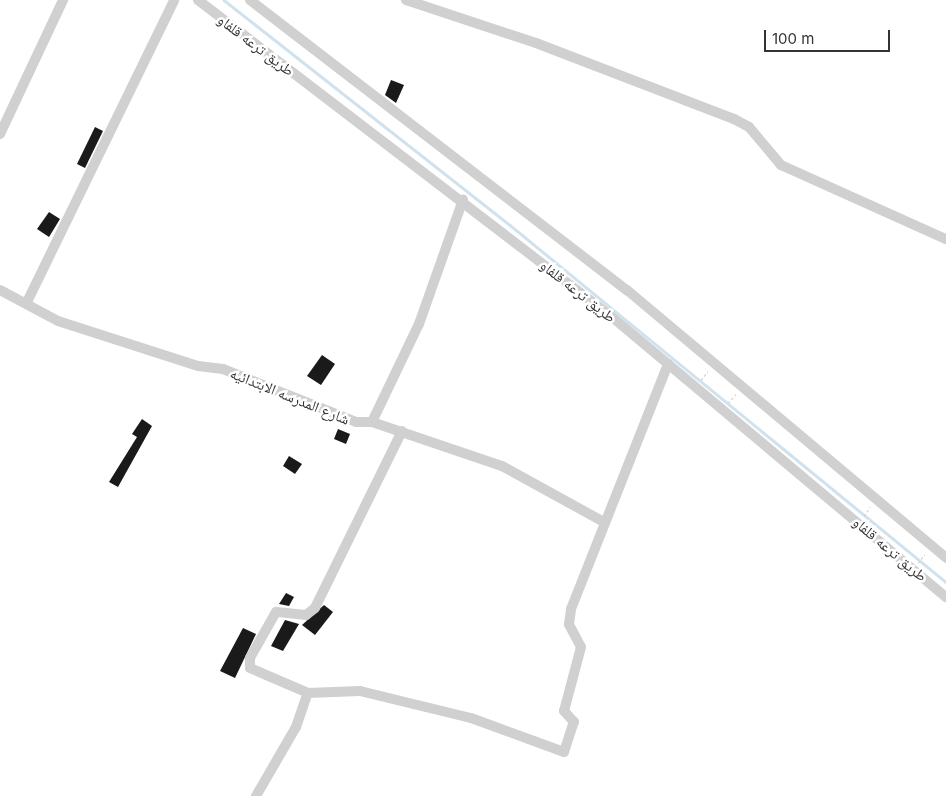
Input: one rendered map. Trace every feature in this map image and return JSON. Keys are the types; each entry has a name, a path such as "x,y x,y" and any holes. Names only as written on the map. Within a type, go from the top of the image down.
{"street":[{"path":"0,134 63,0"},
{"path":"27,302 174,0"},
{"name":"طريق ترعه قلفاو","path":"198,0 463,200 668,364 946,597"},
{"path":"250,0 642,302 946,558"},
{"path":"406,0 536,42 734,119 749,128 781,165 946,239"},
{"path":"372,422 418,324 463,200"},
{"name":"شارع المدرسه الابتدائيه","path":"0,290 27,302 58,321 198,366 223,369 356,422 372,422 402,431 510,469 604,522"},
{"path":"402,431 315,608 306,615 276,612 250,658 255,672 308,693 360,691 471,718 565,752 574,722 564,711 581,647 569,616 604,522 668,364"},
{"path":"256,796 296,727 308,693"}],"path":[{"path":"699,383 709,370"},
{"path":"727,405 737,393"},
{"path":"862,520 870,506"},
{"path":"918,563 926,553"}],"building":[{"path":"391,80 404,85 396,103 385,95"},
{"path":"95,127 103,131 85,168 77,164"},
{"path":"49,212 60,219 49,237 37,229"},
{"path":"322,355 335,364 321,385 307,376"},
{"path":"142,419 152,426 118,487 109,482 137,437 132,434"},
{"path":"338,429 350,434 346,444 334,439"},
{"path":"289,456 302,464 295,474 283,466"},
{"path":"286,593 294,597 289,606 279,604"},
{"path":"324,605 333,612 315,635 302,625"},
{"path":"285,620 299,624 283,651 271,646"},
{"path":"243,628 256,634 235,678 220,671"}],"waterway":[{"path":"224,0 510,225 946,582"}]}
